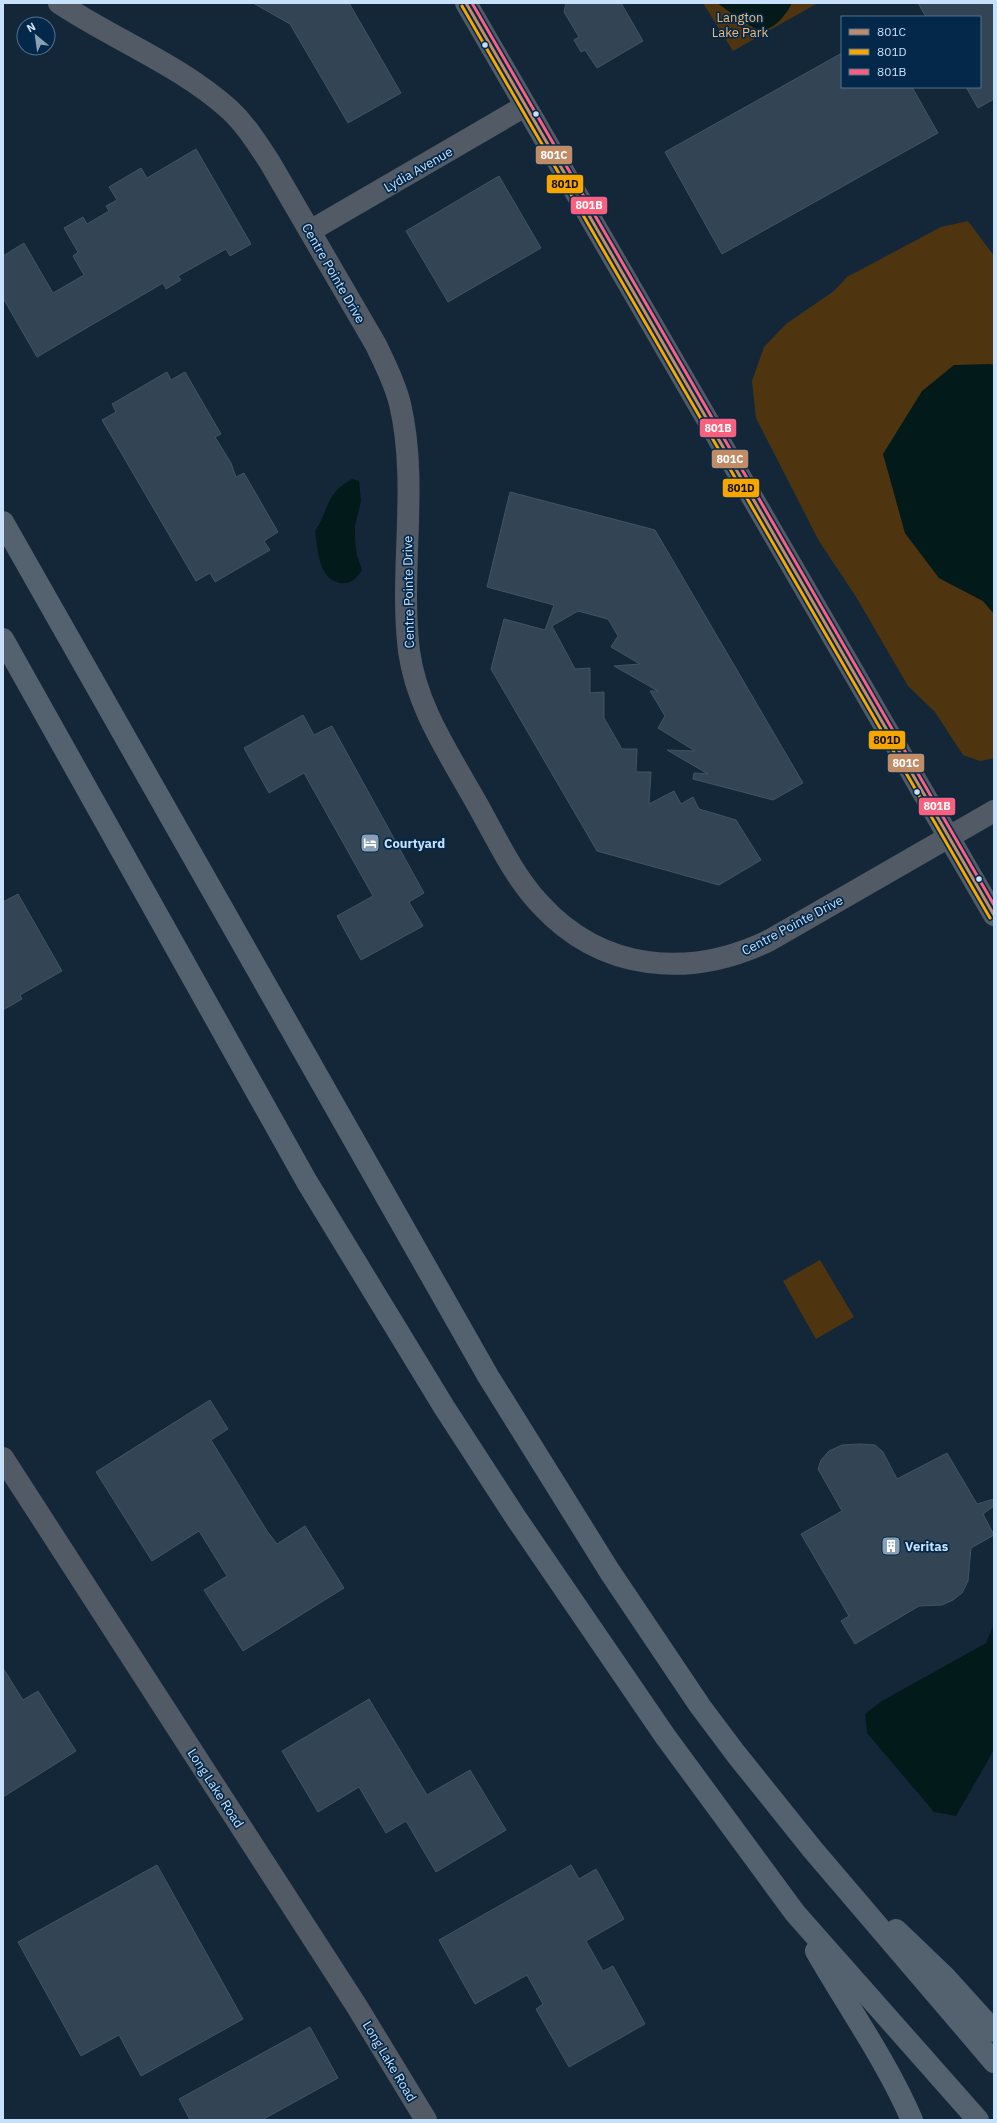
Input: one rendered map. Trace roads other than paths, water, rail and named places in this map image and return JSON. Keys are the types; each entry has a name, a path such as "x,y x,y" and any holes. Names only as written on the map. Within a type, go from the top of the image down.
{"highway":[{"path":"3,522 369,1163 414,1247 524,1435 610,1572 700,1706 813,1850 994,2062"},
{"path":"3,639 307,1182 412,1354 512,1511 670,1742 795,1913 978,2120"},
{"path":"813,1850 945,1977 994,2031"},
{"path":"795,1913 843,1998 876,2050 912,2120"}],"street":[{"name":"Centre Pointe Drive","path":"59,3 184,76 207,91 231,112 252,135 269,161 376,344 389,372 399,402 405,431 407,460 407,621 409,651 416,682 426,712 438,736 517,872 540,903 563,925 585,940 611,952 639,961 654,963 697,964 722,959 747,951 770,940 994,811"},
{"path":"466,3 994,915"},
{"name":"Lydia Avenue","path":"310,231 526,106"},
{"name":"Long Lake Road","path":"3,1458 352,2000 426,2120"}],"place":[{"name":"Courtyard","path":"370,843"},
{"name":"Veritas","path":"891,1546"}],"park label":[{"name":"Langton Lake Park","path":"740,24"}]}
